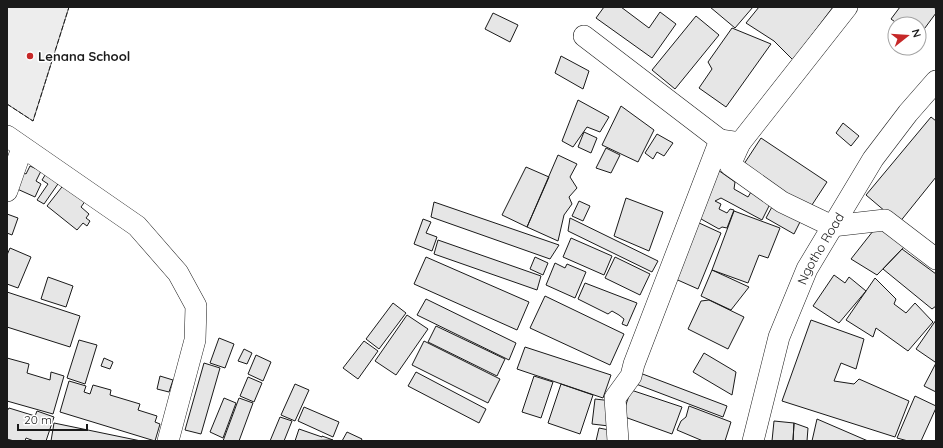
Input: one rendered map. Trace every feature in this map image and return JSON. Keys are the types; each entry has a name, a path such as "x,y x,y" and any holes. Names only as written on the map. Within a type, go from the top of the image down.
{"street":[{"path":"618,441 615,398 631,376 636,358 730,141 847,7"},
{"path":"584,36 730,141"},
{"name":"Ngotho Road","path":"753,441 779,337 807,269 873,159 908,113 936,81"},
{"path":"730,141 730,165 782,202 832,226 885,220 936,258"},
{"path":"7,192 14,142 137,226 178,273 196,306 195,340 168,441"}],"shaded area":[{"name":"Lenana School","path":"7,7 69,7 33,121 7,104"}],"building":[{"path":"604,7 621,7 649,28 660,12 676,24 652,58 596,18"},
{"path":"710,7 753,7 735,28"},
{"path":"759,7 833,7 793,60 774,41 746,23"},
{"path":"900,7 935,7 936,13 927,25 927,16 893,16"},
{"path":"493,13 518,25 510,42 485,29"},
{"path":"696,16 719,35 675,89 652,70"},
{"path":"732,28 771,44 726,107 699,88 712,69 708,62"},
{"path":"561,56 589,71 583,89 555,73"},
{"path":"578,100 609,117 600,132 587,127 573,147 562,141"},
{"path":"621,106 654,130 638,162 602,145"},
{"path":"931,117 936,121 936,177 899,223 866,195"},
{"path":"843,123 859,136 851,146 836,133"},
{"path":"584,132 597,138 591,153 578,147"},
{"path":"657,134 673,143 664,156 657,152 653,159 645,153"},
{"path":"761,138 827,182 808,211 742,167"},
{"path":"606,148 620,155 611,173 596,168"},
{"path":"558,155 577,164 570,177 577,188 569,197 572,204 564,215 558,241 527,227"},
{"path":"30,166 41,171 36,181 41,184 35,197 15,188 22,172 26,174"},
{"path":"526,167 549,177 527,227 502,215"},
{"path":"718,170 735,182 734,189 748,197 751,192 771,202 762,220 721,198 715,201 721,204 719,209 727,213 730,209 734,210 727,228 722,227 719,229 694,215"},
{"path":"47,172 60,181 44,204 37,200 48,184 42,180"},
{"path":"65,183 86,200 81,207 89,214 86,218 90,221 87,226 83,223 77,230 47,206"},
{"path":"626,198 663,212 649,251 614,236"},
{"path":"579,201 590,206 583,221 572,216"},
{"path":"434,202 559,245 550,259 431,217"},
{"path":"774,203 801,220 794,234 766,218"},
{"path":"734,211 780,228 768,258 759,255 748,283 712,270"},
{"path":"7,214 18,218 12,235 7,233"},
{"path":"570,218 658,261 652,272 568,231"},
{"path":"423,219 431,222 426,233 437,237 432,251 414,244"},
{"path":"697,222 721,233 698,289 671,277"},
{"path":"877,226 906,245 877,275 851,259"},
{"path":"571,238 612,256 604,275 563,257"},
{"path":"438,240 541,276 537,290 434,254"},
{"path":"10,248 31,257 18,288 7,284 7,255"},
{"path":"902,249 936,274 936,306 932,309 883,269"},
{"path":"426,257 529,302 517,330 414,284"},
{"path":"535,257 548,263 543,275 530,269"},
{"path":"615,257 650,274 640,295 605,278"},
{"path":"555,263 565,268 567,264 586,272 575,298 546,285"},
{"path":"712,270 749,287 731,310 701,296"},
{"path":"834,275 845,283 849,277 866,291 839,323 813,306"},
{"path":"48,277 73,286 66,307 41,299"},
{"path":"875,278 896,299 894,304 906,313 915,303 933,322 908,351 876,328 873,337 846,320"},
{"path":"585,283 637,303 627,326 622,324 624,319 612,311 608,314 578,299"},
{"path":"7,292 80,316 70,347 7,327"},
{"path":"545,296 624,334 610,365 530,328"},
{"path":"426,299 516,343 509,360 417,315"},
{"path":"709,300 744,317 728,349 688,329 701,301"},
{"path":"393,303 406,313 379,349 366,339"},
{"path":"407,315 428,329 396,375 375,361"},
{"path":"811,320 864,339 856,369 841,363 834,381 854,384 859,379 909,401 895,437 782,401"},
{"path":"936,320 936,360 935,362 916,349"},
{"path":"436,326 505,359 497,376 428,342"},
{"path":"219,338 234,344 225,368 210,363"},
{"path":"79,340 97,345 85,384 67,378"},
{"path":"364,341 378,351 358,379 343,368"},
{"path":"424,341 500,379 488,403 412,365"},
{"path":"525,347 611,375 603,398 517,369"},
{"path":"244,349 252,353 247,364 238,361"},
{"path":"704,353 736,372 732,395 693,372"},
{"path":"256,355 271,362 263,381 248,374"},
{"path":"7,358 29,364 27,373 50,380 51,372 64,376 53,414 7,401"},
{"path":"104,358 113,362 110,369 101,366"},
{"path":"204,363 220,368 201,434 185,430"},
{"path":"936,363 936,392 924,386"},
{"path":"416,372 486,409 479,423 408,386"},
{"path":"640,373 727,406 723,417 636,384"},
{"path":"160,376 173,380 169,392 157,389"},
{"path":"534,376 553,382 541,418 522,412"},
{"path":"248,377 262,383 254,402 240,396"},
{"path":"69,381 86,386 84,392 90,394 93,385 111,390 110,395 140,404 138,410 157,416 155,422 160,424 155,441 60,412"},
{"path":"295,384 309,390 295,421 281,415"},
{"path":"561,384 593,395 580,434 548,423"},
{"path":"631,390 682,407 672,434 622,416"},
{"path":"915,396 936,406 936,408 921,441 908,441 897,438"},
{"path":"224,398 236,403 223,438 210,432"},
{"path":"239,398 253,403 239,441 223,441"},
{"path":"595,399 612,401 609,426 592,424"},
{"path":"689,406 731,422 725,441 703,441 677,430 681,421 686,417"},
{"path":"304,407 339,422 333,437 298,421"},
{"path":"9,408 35,416 37,411 54,417 46,441 34,441 26,438 25,441 14,441 7,439 7,411"},
{"path":"280,417 292,421 284,441 270,441"},
{"path":"817,419 868,441 812,441"},
{"path":"774,421 794,423 793,441 772,441"},
{"path":"54,423 141,441 51,441"},
{"path":"794,423 808,428 807,441 793,441"},
{"path":"599,428 614,431 612,441 596,441"},
{"path":"299,429 322,437 333,440 295,441"},
{"path":"347,432 362,439 361,441 342,441"}],"fence":[{"path":"7,104 33,121 69,7"}],"place":[{"name":"Lenana School","path":"30,56"}]}
